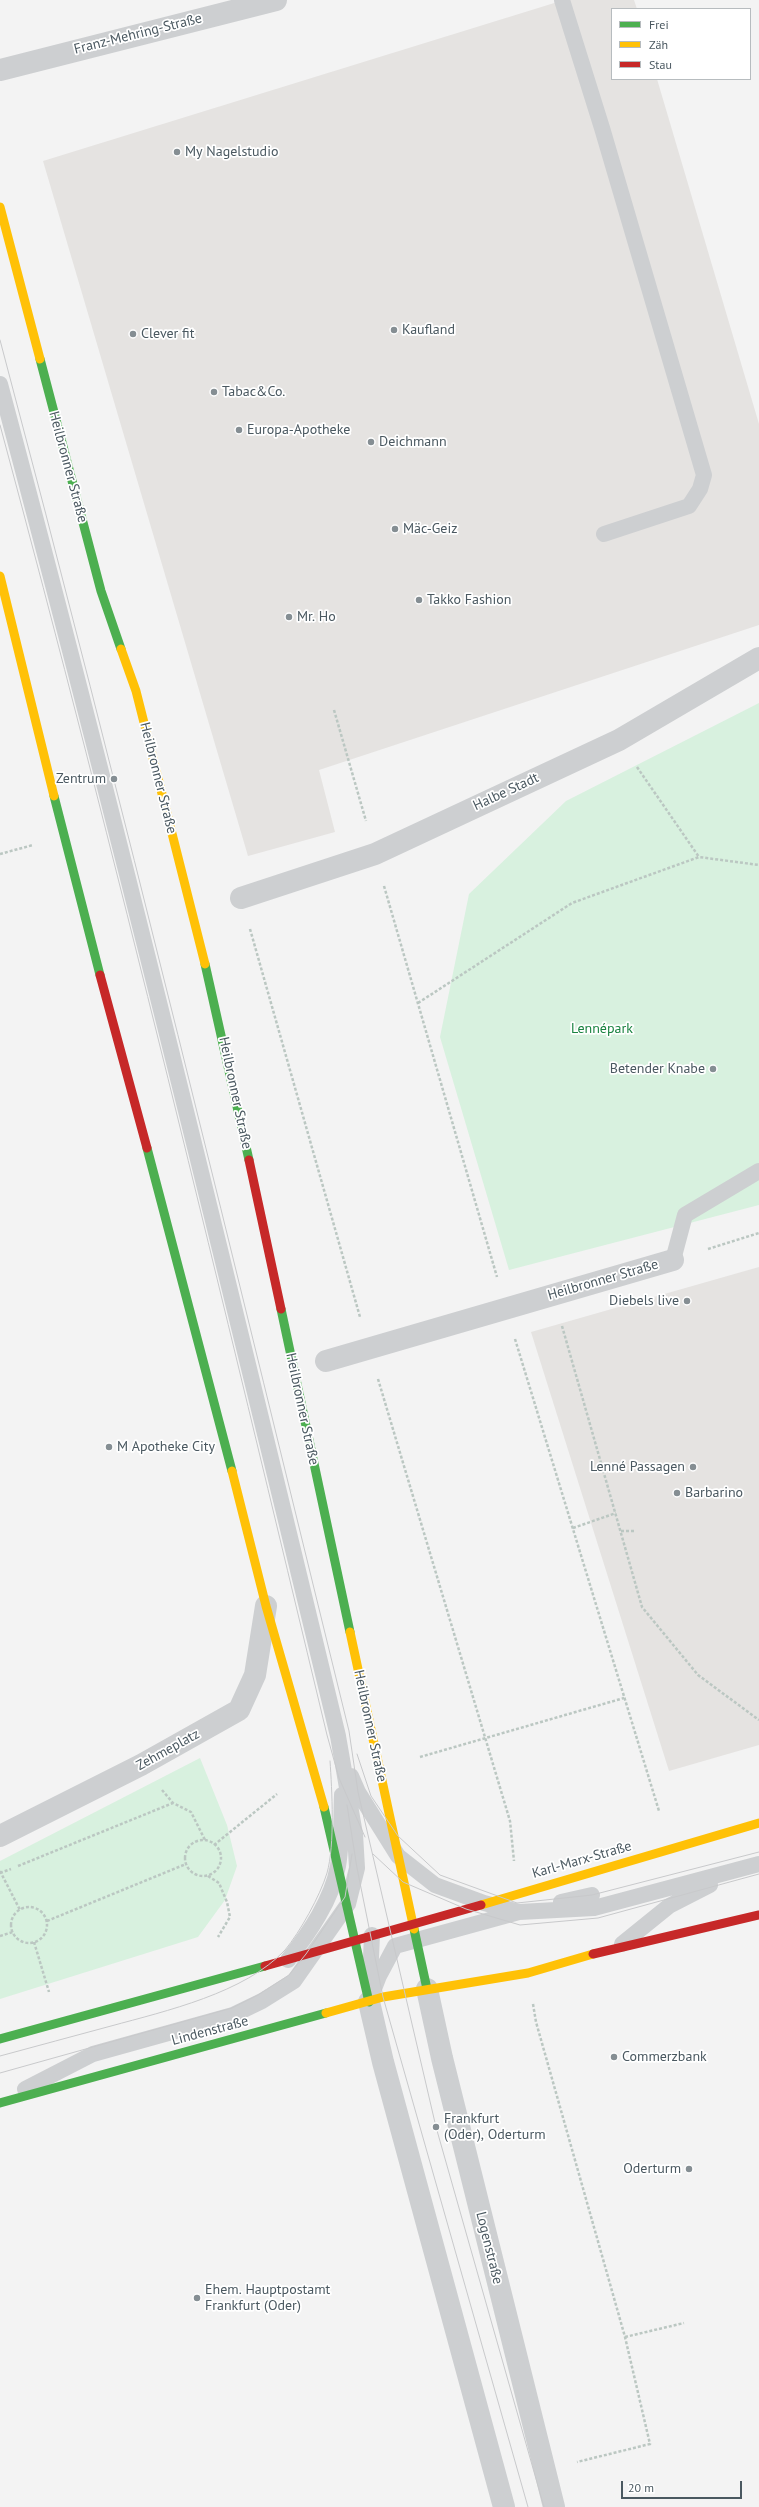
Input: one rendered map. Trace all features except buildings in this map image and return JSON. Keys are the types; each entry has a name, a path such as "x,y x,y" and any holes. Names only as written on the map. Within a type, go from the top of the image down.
{"street":[{"name":"Franz-Mehring-Straße","path":"0,70 276,0"},
{"name":"Heilbronner Straße","path":"0,207 100,591 136,691 223,1038 427,1989"},
{"path":"0,576 27,691 102,984 190,1302 266,1606 318,1783 348,1904 383,2062 504,2507"},
{"name":"Halbe Stadt","path":"241,898 375,854 619,740 759,658"},
{"name":"Heilbronner Straße","path":"326,1361 673,1260"},
{"name":"Zehmeplatz","path":"0,1836 140,1765 239,1710 255,1675 266,1606"},
{"name":"Karl-Marx-Straße","path":"414,1933 484,1903 759,1823"},
{"path":"427,1989 528,1973 619,1947 759,1915"},
{"path":"0,2039 288,1960 356,1939 372,1935 414,1933"},
{"name":"Lindenstraße","path":"0,2102 383,1997 427,1989"},
{"name":"Logenstraße","path":"427,1989 442,2058 554,2507"}],"lane":[{"path":"562,0 602,128 704,474 700,489 689,506 604,534"},
{"path":"0,384 79,678 176,1064 338,1736 355,1834 357,1868 348,1904 294,1981 251,2007 233,2015 93,2054 0,2102"},
{"path":"673,1260 685,1215 759,1171"},
{"path":"338,1736 358,1792 398,1856 435,1885 484,1903 519,1912 594,1908 754,1866"},
{"path":"288,1960 302,1941 330,1894 338,1866 342,1787 338,1736"},
{"path":"619,1947 670,1906 754,1866"},
{"path":"369,2002 379,1976 395,1946 414,1933 519,1912 592,1895"},
{"path":"369,2002 372,1935"}],"path":[{"path":"334,710 506,1308 659,1811"},
{"path":"619,740 699,857"},
{"path":"0,854 39,843"},
{"path":"418,1003 572,903 699,857 759,865"},
{"path":"673,1260 759,1233"},
{"path":"553,1295 642,1607 698,1675 759,1720"},
{"path":"573,1528 616,1513"},
{"path":"621,1531 636,1531"},
{"path":"420,1756 624,1698"},
{"path":"140,1765 173,1803 191,1812 206,1840 218,1849 220,1859 216,1869 208,1875"},
{"path":"214,1845 278,1794"},
{"path":"20,1910 0,1873 173,1803"},
{"path":"206,1840 196,1842 187,1849 185,1859 186,1864 192,1873 208,1875 219,1884 230,1917 218,1938"},
{"path":"47,1921 186,1864"},
{"path":"25,1908 36,1909 41,1912 47,1921 43,1937 34,1942 19,1940 13,1932 12,1919 20,1910 25,1908"},
{"path":"0,1936 13,1932"},
{"path":"34,1942 49,1992"},
{"path":"536,2022 625,2337 650,2444 545,2470"},
{"path":"625,2337 684,2323"}],"shaded area":[{"name":"Kaufland","path":"564,0 634,0 637,8 611,8 611,80 657,80 759,424 759,625 319,770 335,832 248,856 43,161"},
{"path":"759,1267 759,1745 669,1771 531,1332"}],"green space":[{"name":"Lennépark","path":"759,703 759,1205 509,1270 440,1037 469,894 566,801"},
{"path":"200,1758 227,1825 237,1866 225,1900 198,1937 0,1999 0,1861"}],"tram line":[{"path":"0,340 46,513 134,861 349,1731 358,1792 436,2127 544,2507"},
{"path":"0,425 86,751 127,915 208,1242 327,1735 339,1778 365,1837"},
{"path":"357,1754 371,1796 398,1836 440,1875 517,1903 592,1895 759,1852"},
{"path":"0,2056 180,2007 227,1989 249,1978 268,1965 285,1950 297,1934 315,1903 324,1882 330,1861 332,1833 330,1761"},
{"path":"347,1805 357,1868 383,1997 528,2507"},
{"path":"0,2073 232,2008 258,1995 289,1975 306,1954 345,1897 352,1854"},
{"path":"373,1854 403,1882 466,1909 520,1925 598,1918 759,1874"}],"traffic: fast":[{"path":"40,359 101,591 121,649"},
{"path":"54,796 100,975"},
{"path":"205,964 249,1160"},
{"path":"147,1148 232,1471"},
{"path":"281,1309 350,1632"},
{"path":"324,1807 369,2002"},
{"path":"414,1929 427,1989"},
{"path":"0,2039 265,1966"},
{"path":"0,2103 326,2013"}],"traffic: slow":[{"path":"0,207 40,359"},
{"path":"0,576 54,796"},
{"path":"121,649 136,691 205,964"},
{"path":"232,1471 266,1606 324,1807"},
{"path":"350,1632 414,1929"},
{"path":"481,1905 759,1823"},
{"path":"326,2013 383,1997 528,1973 593,1954"}],"traffic: jam":[{"path":"100,975 147,1148"},
{"path":"249,1160 281,1309"},
{"path":"265,1966 481,1905"},
{"path":"593,1954 759,1915"}],"place":[{"name":"My Nagelstudio","path":"177,152"},
{"name":"Kaufland","path":"394,330"},
{"name":"Clever fit","path":"133,334"},
{"name":"Tabac&Co.","path":"214,392"},
{"name":"Europa-Apotheke","path":"239,430"},
{"name":"Deichmann","path":"371,442"},
{"name":"Mäc-Geiz","path":"395,529"},
{"name":"Takko Fashion","path":"419,600"},
{"name":"Mr. Ho","path":"289,617"},
{"name":"Zentrum","path":"114,779"},
{"name":"Betender Knabe","path":"713,1069"},
{"name":"Diebels live","path":"687,1301"},
{"name":"M Apotheke City","path":"109,1447"},
{"name":"Lenné Passagen","path":"693,1467"},
{"name":"Barbarino","path":"677,1493"},
{"name":"Commerzbank","path":"614,2057"},
{"name":"Frankfurt (Oder), Oderturm","path":"436,2127"},
{"name":"Oderturm","path":"689,2169"},
{"name":"Ehem. Hauptpostamt Frankfurt (Oder)","path":"197,2298"}]}
